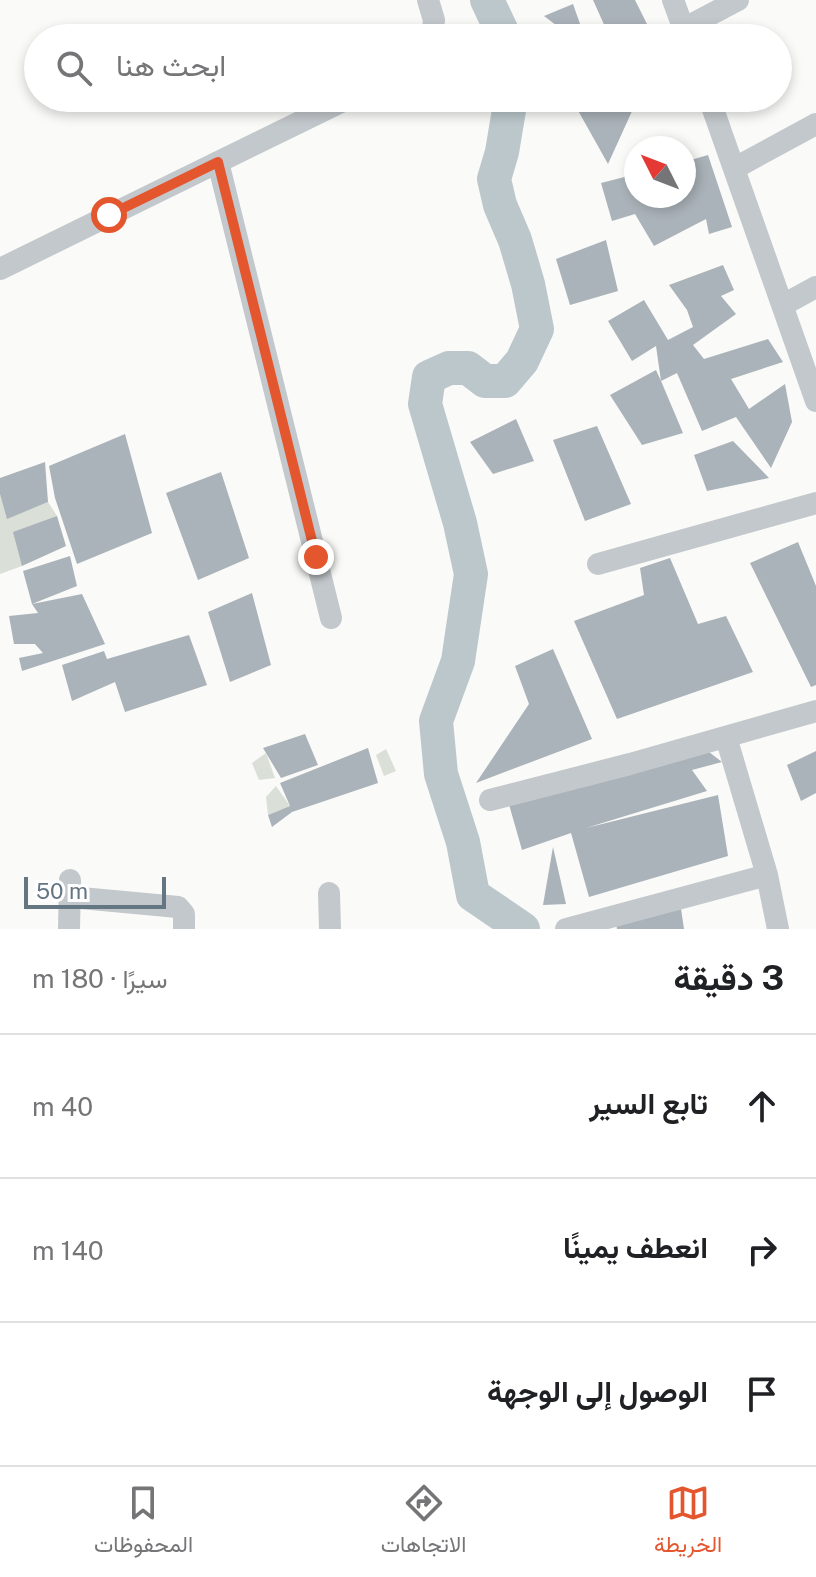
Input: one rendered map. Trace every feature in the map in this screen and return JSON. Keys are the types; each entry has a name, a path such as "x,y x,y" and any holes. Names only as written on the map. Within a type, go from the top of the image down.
{"street":[{"path":"428,0 434,24"},
{"path":"673,0 682,24"},
{"path":"699,24 738,0"},
{"path":"0,269 320,112"},
{"path":"714,112 816,401"},
{"path":"735,168 816,124"},
{"path":"218,162 331,618"},
{"path":"783,305 816,287"},
{"path":"598,564 816,503"},
{"path":"490,800 816,711"},
{"path":"726,737 767,875 778,929"},
{"path":"566,929 767,875"},
{"path":"69,929 70,889 178,907 184,914 184,929"},
{"path":"329,893 330,929"}],"shaded area":[{"path":"0,494 8,518 48,502 57,516 22,566 0,574"},
{"path":"386,749 396,771 384,776 376,755"},
{"path":"266,753 275,778 259,780 252,763"},
{"path":"276,786 290,806 268,815 266,797"}],"building":[{"path":"593,0 635,0 647,24 604,24"},
{"path":"573,4 580,24 555,24 544,16"},
{"path":"579,112 632,112 608,164"},
{"path":"708,155 732,227 709,234 706,219 654,246 635,214 612,221 601,183 624,177 624,208 696,208 696,158"},
{"path":"606,240 618,291 570,305 556,259"},
{"path":"723,265 734,290 721,296 736,314 693,345 704,359 768,339 783,362 731,379 749,409 785,384 792,422 771,468 736,417 702,431 677,373 661,381 656,346 632,361 608,321 644,300 668,340 693,327 687,310 669,285"},
{"path":"656,370 683,433 642,445 610,395"},
{"path":"516,419 534,461 493,474 470,442"},
{"path":"597,426 631,504 585,521 553,440"},
{"path":"125,434 152,533 77,564 55,498 49,466"},
{"path":"733,441 769,478 707,491 694,455"},
{"path":"45,462 48,502 7,519 0,494 0,478"},
{"path":"221,472 249,558 198,580 166,493"},
{"path":"57,516 66,546 22,566 13,532"},
{"path":"798,542 816,586 816,685 811,687 750,563"},
{"path":"70,556 77,586 32,604 23,571"},
{"path":"670,558 698,624 726,616 753,672 617,719 574,621 644,595 640,568"},
{"path":"252,593 271,665 230,682 208,612"},
{"path":"82,594 105,644 22,671 19,658 43,653 35,644 14,644 9,616 38,613 32,604"},
{"path":"189,635 207,685 125,712 115,682 72,701 62,665 104,651 107,659"},
{"path":"553,649 592,739 476,783 529,704 515,666"},
{"path":"305,734 318,765 281,778 263,748"},
{"path":"368,748 378,783 292,812 272,827 268,815 290,806 280,783"},
{"path":"816,751 816,793 801,801 787,765"},
{"path":"709,752 722,762 692,770 707,791 586,828 718,795 728,856 589,897 571,833 522,850 508,801"},
{"path":"553,847 566,904 543,905"},
{"path":"680,902 684,929 617,929 615,917"}],"waterway":[{"path":"487,0 498,24"},
{"path":"509,112 494,179 528,284 537,329 522,361 505,381 485,381 468,368 449,368 429,377 425,404 460,523 471,574 458,661 436,721 441,774 463,842 473,895 523,929"}],"route":[{"path":"109,215 218,162 316,557"}]}
